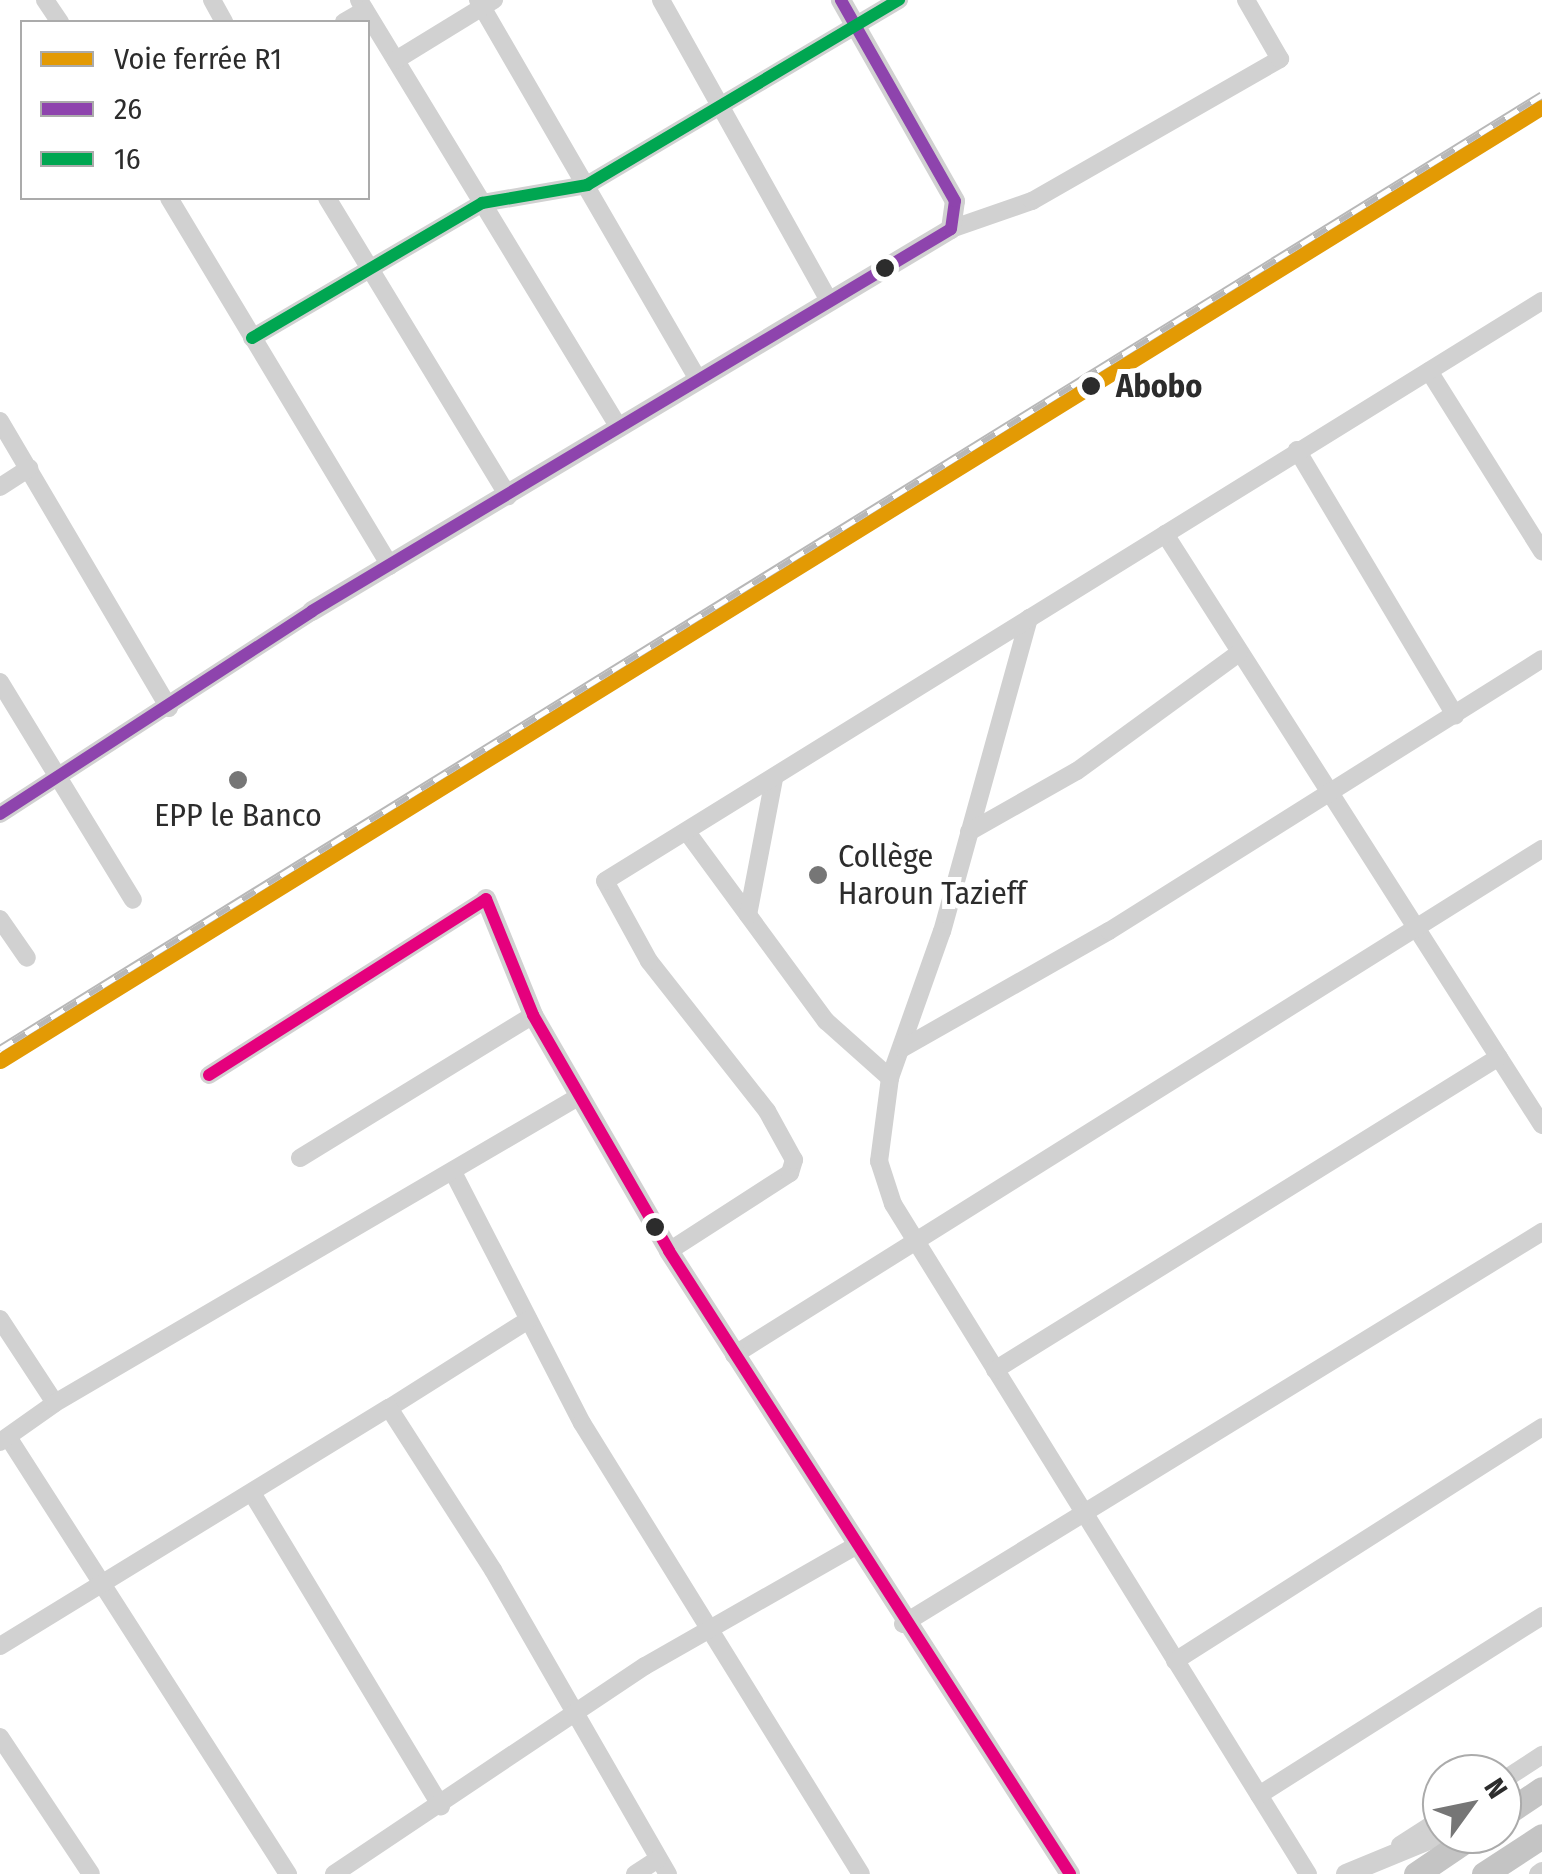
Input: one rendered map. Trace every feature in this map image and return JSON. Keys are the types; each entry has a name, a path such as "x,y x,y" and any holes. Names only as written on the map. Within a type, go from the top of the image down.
{"main road":[{"path":"1484,1874 1542,1836"},
{"path":"1416,1874 1446,1854"}],"street":[{"path":"661,0 724,105 725,120 829,300"},
{"path":"841,0 954,201 950,229"},
{"path":"252,338 482,203 587,186 900,0"},
{"path":"0,814 170,708 312,611 829,300 950,229 1032,201 1280,59 1246,0"},
{"path":"396,60 484,2 697,378"},
{"path":"362,5 618,426"},
{"path":"170,200 390,566"},
{"path":"328,200 508,496"},
{"path":"669,1250 790,1172 794,1160 767,1111 649,961 605,881 1542,300"},
{"path":"1429,371 1542,551"},
{"path":"0,421 170,708"},
{"path":"1297,450 1454,715"},
{"path":"0,487 29,468"},
{"path":"1165,534 1542,1125"},
{"path":"1030,618 969,832 903,1048 890,1078 878,1161 915,1238 994,1370 1087,1513 1174,1662 1308,1874"},
{"path":"969,832 1077,771 1240,653"},
{"path":"903,1048 1108,932 1542,659"},
{"path":"0,682 56,780 133,900"},
{"path":"748,915 774,779"},
{"path":"688,832 836,1033 890,1078"},
{"path":"734,1355 1542,848"},
{"path":"210,1075 486,899 534,1015 669,1250 1064,1872"},
{"path":"0,919 27,958"},
{"path":"300,1158 534,1015"},
{"path":"994,1370 1499,1057"},
{"path":"288,1874 105,1584 4,1439 55,1403 454,1174 578,1096"},
{"path":"454,1174 582,1423 861,1874"},
{"path":"903,1624 1542,1232"},
{"path":"0,1318 55,1403"},
{"path":"0,1646 252,1494 528,1320"},
{"path":"389,1408 576,1714 663,1866 635,1874"},
{"path":"1174,1662 1542,1427"},
{"path":"252,1494 441,1806"},
{"path":"334,1874 710,1629 855,1546"},
{"path":"1259,1795 1542,1616"},
{"path":"0,1737 91,1874"},
{"path":"1370,1864 1422,1831"},
{"path":"1346,1874 1422,1843"}],"railway":[{"path":"0,1049 1542,95"}],"rail line":[{"name":"R1","path":"0,1061 1542,107"}],"transit line":[{"name":"26","path":"0,814 312,611 951,229 955,201 841,0"},
{"name":"16","path":"252,338 482,203 587,185 899,0"},
{"path":"209,1075 486,899 533,1015 669,1251 1070,1874"}],"place":[{"name":"Abobo","path":"1091,386"},
{"name":"EPP le Banco","path":"238,780"},
{"name":"Collège Haroun Tazieff","path":"818,875"}]}
